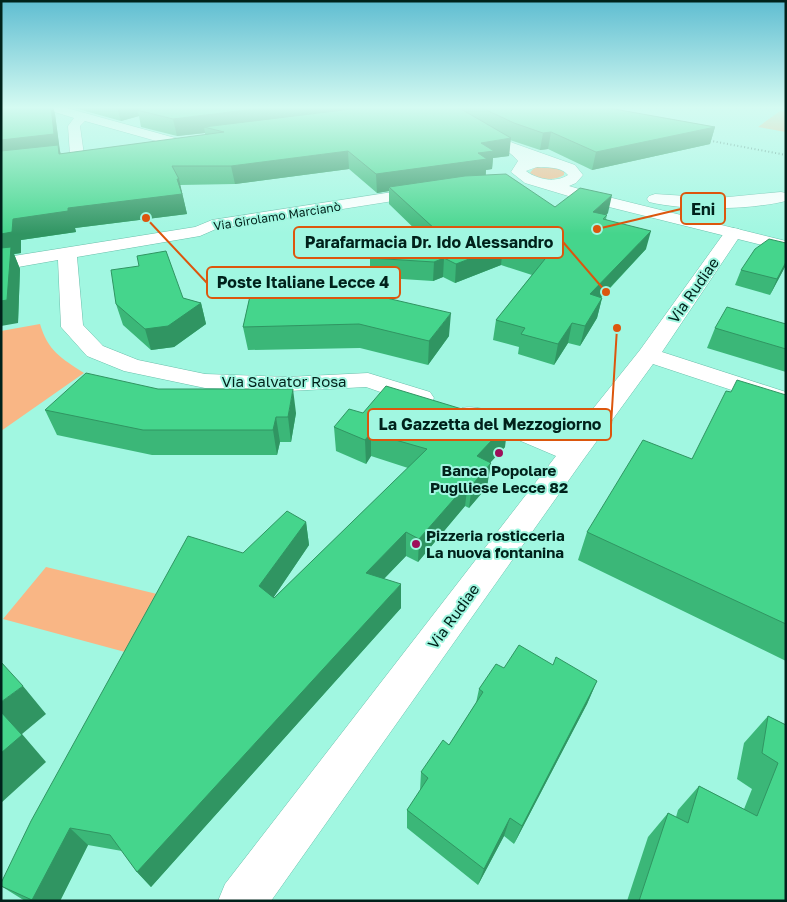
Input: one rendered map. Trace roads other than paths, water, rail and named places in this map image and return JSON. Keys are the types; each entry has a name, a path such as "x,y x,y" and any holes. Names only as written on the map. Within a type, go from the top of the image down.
{"street":[{"path":"72,149 72,156 92,153"},
{"path":"513,149 525,161 518,172 521,176 591,198 725,226 786,230"},
{"path":"517,149 570,168 576,175 589,183 642,198 786,246"},
{"path":"555,164 537,163 521,168 502,179 567,182 576,175"},
{"name":"Via Girolamo Marcianò","path":"1,264 200,231 212,226 445,189"},
{"path":"642,198 706,204 751,202 783,196"},
{"path":"725,226 729,210 773,202 783,196"},
{"name":"Via Rudiae","path":"242,901 573,453 648,355 725,226"},
{"name":"Via Salvator Rosa","path":"67,253 72,327 95,351 132,366 205,382 288,384 368,380 518,430 573,453"},
{"path":"648,355 786,400"}],"railway":[{"path":"755,149 786,155"}],"place":[{"name":"Poste Italiane Lecce 4","path":"146,218"},
{"name":"Eni","path":"597,229"},
{"name":"Parafarmacia Dr. Ido Alessandro","path":"606,292"},
{"name":"La Gazzetta del Mezzogiorno","path":"617,328"},
{"name":"Banca Popolare Puglliese Lecce 82","path":"499,453"},
{"name":"Pizzeria rosticceria La nuova fontanina","path":"416,544"}]}
